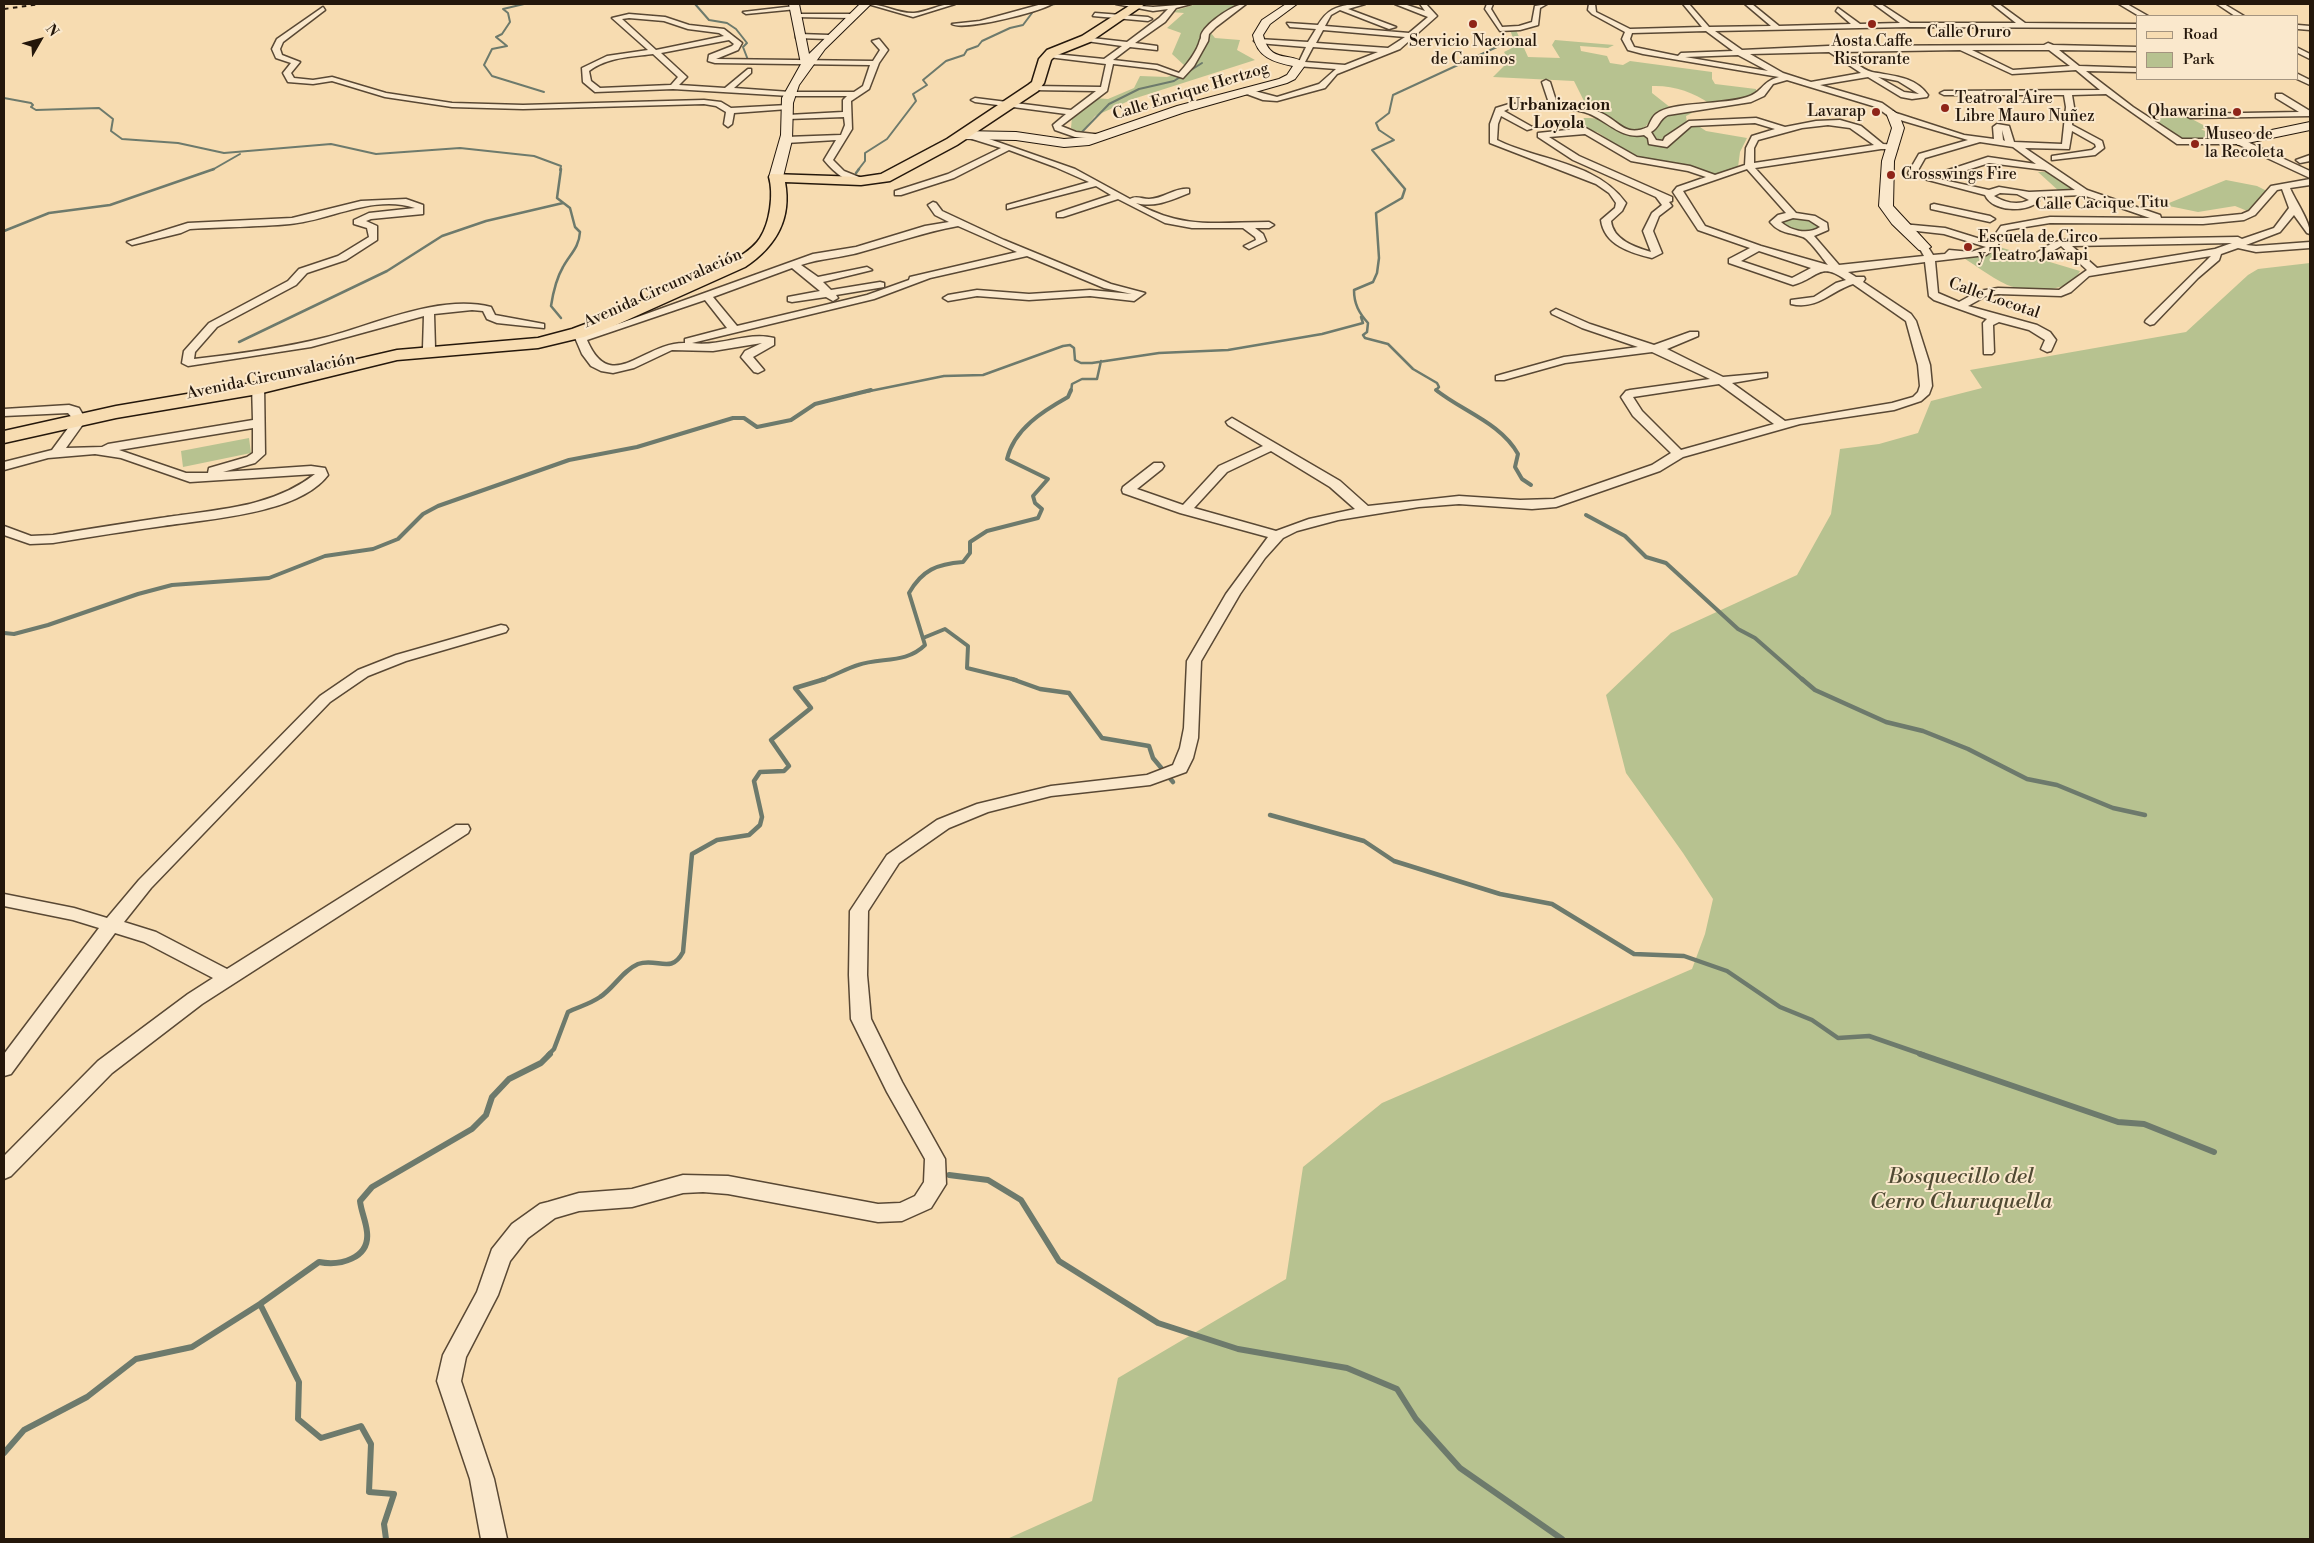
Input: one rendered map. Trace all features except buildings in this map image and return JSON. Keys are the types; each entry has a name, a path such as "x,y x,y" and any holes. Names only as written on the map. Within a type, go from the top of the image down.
{"main road":[{"path":"776,177 861,181 876,180 893,175 966,136 1007,104 1033,88 1038,83 1048,55 1084,40 1135,6"},
{"name":"Avenida Circunvalación","path":"4,432 258,386 397,355 499,348 579,335 730,268 756,253 773,231 779,185 776,177"},
{"name":"Avenida Circunvalación","path":"258,386 363,358 428,348 500,344 536,339 573,329 603,318 731,262 747,252 764,232 770,186 776,177"},
{"name":"Avenida Circunvalación","path":"4,437 79,418"}],"street":[{"path":"805,58 819,51 829,37 866,4"},
{"path":"871,4 913,15 952,4"},
{"path":"1022,11 1000,9 955,22 960,25 980,23 1049,4"},
{"path":"1119,4 1173,7 1188,4"},
{"path":"1048,55 1157,67 1180,76 1190,66 1209,30 1225,14 1243,4"},
{"path":"1292,4 1266,22 1258,35 1258,41 1265,54 1271,58 1300,64 1348,67"},
{"path":"1326,4 1413,35"},
{"path":"1339,8 1362,4"},
{"path":"1398,4 1433,16"},
{"path":"1423,4 1433,16"},
{"path":"1490,4 1488,9 1500,29 1520,28 1535,23 1537,8 1544,4"},
{"path":"1592,4 1591,10 1594,13 1629,31 1908,25 2136,26"},
{"path":"1686,4 1706,28 1740,52 1784,76"},
{"path":"1748,4 1775,27 1802,38"},
{"path":"1877,4 1908,25 1926,32"},
{"path":"1995,4 2108,92 2180,142 2240,141 2310,117"},
{"path":"2122,4 2142,15"},
{"path":"2220,4 2238,15"},
{"path":"1100,137 1075,134 1058,128 1057,125 1104,89 1108,62 1162,20 1173,7"},
{"name":"Calle Enrique Hertzog","path":"966,136 1016,136 1064,143 1100,137 1158,116 1290,77 1300,64 1328,14 1339,8"},
{"path":"746,12 795,9 851,16"},
{"path":"776,177 776,168 786,140 790,94 805,58 795,9"},
{"path":"323,10 280,41 276,49 279,56 296,62 287,73 291,80 313,82 332,79 385,95 452,105 587,106 704,102 718,104 730,111 848,114"},
{"path":"1838,10 1858,26"},
{"path":"1096,15 1162,20"},
{"path":"673,87 683,77 616,18 629,16 665,19 688,27 721,31 732,37 738,45 711,59 722,62 805,58 875,63"},
{"path":"1247,91 1271,99 1322,86 1334,72 1392,50 1413,35 1433,16"},
{"path":"1290,25 1413,35"},
{"path":"1629,31 1627,43 1631,48 1643,52 1784,76 1879,104 1893,115 1981,140 2066,147 2070,107 2066,92"},
{"path":"799,36 829,37"},
{"path":"598,90 587,82 585,76 584,70 591,65 615,56 655,52 732,37"},
{"path":"1084,40 1154,48"},
{"path":"1944,40 2012,72 2078,68 2136,70"},
{"path":"861,181 840,173 828,160 829,154 848,130 846,100 866,87 875,63 884,50 876,41"},
{"path":"1258,41 1392,50"},
{"path":"1809,84 1872,75 1888,74 1903,79 1924,95 1904,95 1872,75 1829,48 1811,41"},
{"name":"Calle Oruro","path":"1681,55 1829,48 2051,47 2136,49"},
{"path":"2302,52 2310,58"},
{"path":"727,90 748,71"},
{"path":"1659,194 1667,206 1655,215 1648,231 1658,253 1652,256 1630,248 1608,230 1606,220 1619,209 1621,203 1618,196 1600,184 1573,171 1493,141 1494,124 1499,110 1509,106 1578,109 1598,115 1623,132 1636,134 1651,129 1658,116 1665,113 1686,108 1752,99 1760,94 1766,84 1784,76"},
{"path":"2299,77 2310,83"},
{"path":"1546,82 1554,107"},
{"path":"587,106 592,95 598,90 673,87 790,94 855,94"},
{"path":"1033,88 1104,89"},
{"path":"1944,93 2108,92"},
{"path":"2278,96 2310,117"},
{"path":"975,100 1073,112"},
{"path":"728,124 730,111"},
{"path":"1499,112 1530,128"},
{"path":"1805,115 1841,114 1860,119"},
{"path":"1887,147 1898,128 1893,115"},
{"path":"2190,116 2310,117"},
{"path":"1645,132 1652,138 1652,142 1662,145 1667,144 1668,139 1689,124 1701,122 1756,120 1782,129"},
{"path":"1794,216 1749,166 1750,148 1754,138 1782,129 1843,123 1859,129 1887,147"},
{"path":"2035,160 2094,152 2100,148 2099,143 2068,126"},
{"path":"1999,142 1997,127 2006,128 2013,144 2084,192 2168,221"},
{"path":"1877,129 1887,147 1886,206 1902,227 1927,252"},
{"path":"1694,215 1659,194 1576,158 1541,135 1586,131 1634,159 1690,169 1713,177"},
{"path":"966,136 1064,167 1108,189 1148,213 1182,224 1269,225"},
{"path":"786,140 843,137"},
{"path":"1971,138 1922,156 1912,174 1931,188 1990,193"},
{"path":"1942,150 1956,148 1981,140"},
{"path":"2240,141 2310,164"},
{"path":"2240,141 2291,164 2310,175"},
{"path":"1887,147 1749,166 1680,189 1678,192 1701,228 1758,248 1820,267 1837,269 1901,263"},
{"path":"898,193 950,176 1007,148"},
{"path":"2300,160 2310,158"},
{"path":"1945,231 1934,207 1931,188 1933,178 1988,160 2036,204 2073,220"},
{"path":"1990,193 2005,176 2048,169"},
{"name":"Calle Cacique Titu","path":"1998,235 2004,228 2017,225 2073,220 2168,221 2244,217 2252,213 2274,188 2310,182"},
{"path":"1010,207 1097,183"},
{"path":"2285,186 2294,208 2310,231"},
{"path":"1108,189 1149,204 1186,191"},
{"path":"1990,193 1990,197 1998,202 2018,206 2036,204 2084,192"},
{"path":"1060,215 1119,196"},
{"path":"132,242 178,231 188,226 223,222 292,221 361,204 406,202 420,207 420,212 369,216 357,222 372,226 374,238 342,258 303,271 292,283 213,325 190,351 188,362 215,360 326,340 429,312 481,306 487,309 491,317 501,321 540,326"},
{"path":"1795,302 1817,300 1840,285 1881,273 1927,252 1960,255 1982,253 1993,246 1998,235 1990,220 1989,212 1998,202"},
{"path":"933,205 938,213 957,223 1026,253 1108,286 1140,293 1134,298 1090,293 1029,297 977,293 948,298"},
{"path":"1934,207 1990,220"},
{"path":"1960,306 1983,293 2061,292 2067,290 2080,276 2094,271 2217,252 2277,230 2294,208"},
{"path":"1794,216 1812,218 1825,227 1819,232 1807,234 1788,231 1776,224 1776,221 1779,218 1794,216"},
{"path":"926,277 901,288 672,347 629,364 606,369 596,364 587,353 579,335 625,325 817,256 857,250 928,228 957,223"},
{"path":"1244,224 1260,236 1262,241 1249,246"},
{"path":"1902,227 1945,231 1993,246"},
{"path":"494,1539 482,1479 449,1381 455,1355 487,1295 500,1256 520,1231 548,1211 580,1202 632,1198 683,1184 728,1185 878,1213 902,1212 923,1202 935,1184 934,1159 927,1142 894,1086 861,1019 858,976 859,911 893,859 943,824 983,808 1034,795 1150,780 1180,768 1187,754 1193,720 1194,662 1224,608 1276,535 1300,526 1366,512 1456,500 1539,506 1556,503 1656,468 1679,454 1783,425 1824,416 1894,406 1906,403 1923,394 1926,386 1924,365 1911,321 1907,316 1837,269 1807,234"},
{"path":"2037,256 2055,245 2063,243 2255,239"},
{"path":"2063,243 2094,271"},
{"path":"2236,246 2256,249 2310,245"},
{"path":"1758,248 1733,261 1793,282 1820,267"},
{"name":"Calle Locotal","path":"1927,252 1933,294 1938,298 1960,306 2048,335 2051,340 2048,349"},
{"path":"2150,322 2194,276 2215,258 2217,252"},
{"path":"792,299 926,277 1026,253"},
{"path":"793,264 816,281 840,304"},
{"path":"816,281 867,270"},
{"path":"707,296 734,331"},
{"path":"428,348 429,312"},
{"path":"1556,312 1576,324 1677,357 1743,394 1783,425"},
{"path":"1988,352 1986,327 1988,323 1998,319"},
{"path":"1500,378 1564,360 1653,349 1694,334"},
{"path":"672,347 698,346 710,348 770,340 770,343 749,353 747,357 758,370"},
{"path":"1679,454 1637,413 1627,397 1630,393 1643,389 1764,375"},
{"path":"190,478 251,460 259,454 258,386"},
{"path":"4,412 69,408 79,418 58,452"},
{"path":"1232,422 1335,484 1366,512"},
{"path":"4,466 58,452 96,450 259,423"},
{"path":"1185,510 1223,469 1272,446"},
{"path":"4,530 30,540 53,539 254,507 286,496 312,484 322,474 321,471 311,470 190,478 174,475 123,455 96,450"},
{"path":"1158,466 1128,490 1185,510 1276,535"},
{"path":"4,1068 111,925 145,884 324,699 342,685 363,673 402,658 501,629"},
{"path":"4,1170 105,1067 195,999 462,830"},
{"path":"6,904 74,914 150,937 228,978"}],"green space":[{"path":"1196,4 1246,4 1227,15 1211,33 1215,38 1240,40 1237,50 1255,60 1133,99 1095,116 1081,133 1071,128 1072,117 1094,98 1108,99 1134,88 1140,76 1167,77 1183,72 1185,66 1172,54 1181,33 1167,28 1184,13 1171,12"},
{"path":"1510,30 1516,30 1528,57 1560,58 1552,45 1555,40 1614,45 1608,48 1580,46 1581,51 1607,56 1610,63 1623,65 1630,61 1712,72 1712,79 1715,84 1756,89 1756,92 1750,97 1710,104 1682,90 1652,86 1652,93 1671,108 1656,112 1646,126 1638,131 1622,129 1588,109 1574,81 1493,77 1509,61 1504,52 1516,46"},
{"path":"1687,109 1692,113 1686,116 1687,123 1697,125 1706,131 1747,138 1740,152 1738,167 1713,175 1637,158 1597,132 1577,129 1584,118 1590,118 1599,120 1621,132 1643,133 1658,128 1662,120 1669,115"},
{"path":"2188,117 2209,128 2201,129 2220,139 2180,139 2147,119"},
{"path":"2038,172 2049,172 2077,190 2060,192"},
{"path":"2226,180 2257,186 2267,191 2254,204 2250,212 2235,206 2198,212 2164,205"},
{"path":"1788,217 1811,220 1821,227 1801,231 1781,225 1780,220"},
{"path":"1996,246 2080,271 2069,283 2060,287 2041,290 2021,289 1987,274 1962,257 1985,255"},
{"name":"Bosquecillo del Cerro Churuquella","path":"2310,263 2310,1539 1007,1539 1092,1501 1118,1378 1286,1279 1303,1167 1382,1103 1692,969 1705,934 1713,899 1626,773 1606,695 1671,633 1797,575 1831,514 1840,449 1879,444 1918,433 1931,401 1982,388 1970,370 2186,332 2248,275 2258,269"},
{"path":"249,438 251,453 183,467 181,451"}],"waterway":[{"path":"524,4 503,9 508,13 510,22 502,34 496,37 507,46 492,49 484,65 492,76 544,92"},
{"path":"695,4 709,20 727,23 736,29 747,43 743,47 748,60"},
{"path":"1045,6 1055,4"},
{"path":"858,170 865,161 865,153 887,139 916,101 913,94 927,85 923,80 946,61 964,55 967,50 978,46 982,41 1010,28 1023,25 1035,9"},
{"path":"1389,170 1372,150 1394,140 1379,130 1376,123 1389,113 1393,95 1499,46"},
{"path":"1081,133 1109,104 1139,89 1174,81 1202,63"},
{"path":"4,98 31,103 33,105 31,107 36,110 99,108 113,119 111,131 122,139 178,143 224,153 331,144 376,154 460,148 534,156 561,166 560,170"},
{"path":"213,169 240,154"},
{"path":"4,231 49,213 110,205 213,169"},
{"path":"561,169 557,198 570,208 575,227 580,232 576,247 566,262 554,291 551,306 561,318"},
{"path":"856,173 859,169"},
{"path":"1388,169 1405,189 1402,198 1376,213 1379,258 1377,273 1373,282 1354,290 1355,300 1360,312 1368,323 1367,332 1363,335 1365,338 1388,344 1413,369 1437,383 1439,387 1436,390"},
{"path":"239,342 387,271 442,236 486,221 563,203"},
{"path":"1101,362 1159,353 1228,350 1322,334 1363,323 1361,317"},
{"path":"865,392 944,376 983,375 1070,345 1074,348 1075,360 1081,363 1101,362"},
{"path":"1071,392 1072,384 1082,379 1097,379 1101,362"},
{"path":"4,633 14,634 48,625 138,594 172,585 269,578 325,556 373,549 398,539 423,514 438,506 569,460 637,447 733,418 744,418 757,427 791,420 815,404 871,390"},
{"path":"821,680 858,665 902,658 918,651 925,645 909,593 919,579 931,570 945,564 963,562 970,553 970,542 987,531 1038,518 1042,509 1035,503 1033,496 1048,479 1007,459 1011,448 1023,430 1049,408 1068,397 1071,390"},
{"path":"1436,390 1502,434 1518,454 1515,467 1522,479 1531,485"},
{"path":"1586,515 1625,536 1646,557 1666,563 1738,629 1755,638 1803,680"},
{"path":"923,638 945,629 968,646 967,668 1012,679"},
{"path":"548,1055 554,1049 568,1012 600,997 627,971 638,964 645,962 668,964 674,963 678,959 683,952 692,854 717,840 749,835 760,825 762,817 754,781 760,772 784,771 789,766 771,740 811,708 795,688 825,679"},
{"path":"1012,679 1040,689 1069,693 1102,738 1149,746 1153,758 1173,782"},
{"path":"1802,679 1815,690 1886,722 1923,731 1968,749 2027,779 2057,785 2113,808 2145,815"},
{"path":"1270,815 1364,841 1394,861 1500,894 1552,904 1634,954 1684,956 1727,971 1780,1007 1812,1020 1838,1038 1869,1036 1924,1055"},
{"path":"260,1304 319,1262 335,1263 352,1259 364,1249 367,1241 367,1232 360,1201 372,1187 472,1129 486,1115 492,1097 509,1079 541,1063 550,1054"},
{"path":"1920,1054 2118,1122 2144,1124 2214,1152"},
{"path":"949,1175 988,1180 1021,1200 1059,1261 1158,1323 1238,1349 1347,1368 1397,1389 1416,1419 1460,1468 1562,1539"},
{"path":"4,1453 24,1430 87,1397 136,1359 192,1347 260,1304"},
{"path":"260,1304 299,1382 298,1419 321,1438 361,1426 371,1444 369,1492 394,1494 384,1524 386,1539"}],"railway":[{"path":"4,9 40,4"}],"place":[{"name":"Servicio Nacional de Caminos","path":"1473,24"},
{"name":"Aosta Caffe Ristorante","path":"1872,24"},
{"name":"Teatro al Aire Libre Mauro Nuñez","path":"1945,108"},
{"name":"Lavarap","path":"1876,112"},
{"name":"Qhawarina","path":"2237,112"},
{"name":"Museo de la Recoleta","path":"2195,144"},
{"name":"Crosswings Fire","path":"1891,175"},
{"name":"Escuela de Circo y Teatro Jawapi","path":"1968,247"}],"district":[{"name":"Urbanizacion Loyola","path":"1559,115"}]}
